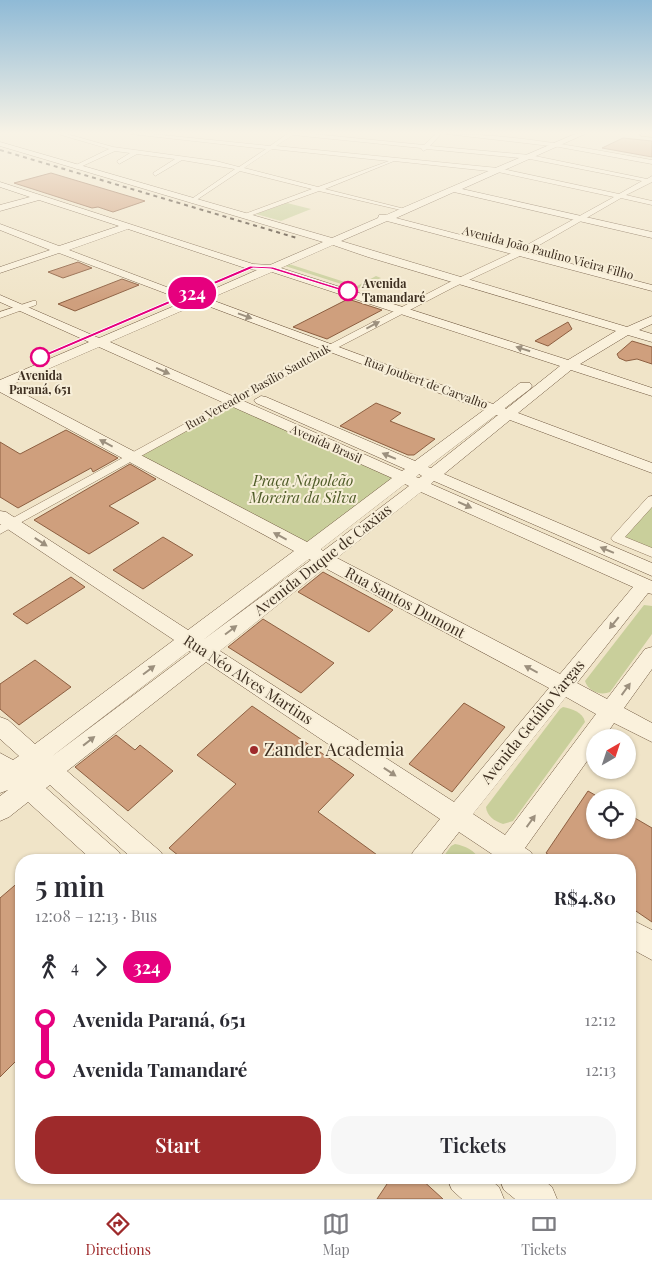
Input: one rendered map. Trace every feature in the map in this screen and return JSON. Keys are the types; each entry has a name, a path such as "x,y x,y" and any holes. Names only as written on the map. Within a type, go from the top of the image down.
{"main road":[{"path":"18,190 252,267 272,268 403,309 652,392"},
{"path":"157,190 326,240 455,283 617,331 652,344"},
{"path":"380,218 393,208 446,190"},
{"path":"466,190 652,235"},
{"path":"0,206 36,196"},
{"path":"226,283 252,267 403,210 415,202"},
{"path":"584,217 652,230"},
{"name":"Avenida João Paulino Vieira Filho","path":"380,218 652,293"},
{"path":"0,221 19,232"},
{"path":"0,270 124,225"},
{"path":"0,228 19,232"},
{"name":"Rua Joubert de Carvalho","path":"19,232 652,468"},
{"path":"0,386 79,351 99,337 147,312 272,268 315,248 326,240"},
{"path":"304,246 455,283"},
{"path":"0,264 60,247"},
{"name":"Avenida João Paulino Vieira Filho","path":"516,255 652,288"},
{"path":"278,256 298,256"},
{"name":"Avenida Brasil","path":"0,288 232,402 419,477"},
{"path":"0,374 44,355 171,311 191,296"},
{"name":"Avenida Brasil","path":"0,298 21,308 246,394 646,589"},
{"path":"147,312 171,311"},
{"name":"Avenida Duque de Caxias","path":"0,810 10,777 43,764 150,694 197,645 259,587 316,555 386,511 474,424 521,389 594,344 649,315"},
{"path":"617,331 652,338"},
{"path":"44,355 79,351"},
{"name":"Avenida Duque de Caxias","path":"43,764 105,703 197,645 253,614 316,555 350,519 472,443 547,382 563,363"},
{"path":"521,389 547,382"},
{"name":"Rua Santos Dumont","path":"0,386 652,733"},
{"path":"472,443 474,424"},
{"path":"350,519 386,511"},
{"name":"Rua Néo Alves Martins","path":"4,523 197,645 457,817 507,854"},
{"path":"253,614 259,587"},
{"name":"Avenida Getúlio Vargas","path":"427,854 563,686 646,589"},
{"path":"513,854 652,654"},
{"path":"105,703 150,694"},
{"path":"0,726 145,854"},
{"path":"10,777 103,854"},
{"path":"636,936 652,946"},
{"path":"471,1184 487,1199"},
{"path":"523,1184 540,1199"}],"street":[{"path":"192,200 208,190"},
{"path":"244,216 313,190"},
{"path":"325,190 403,210"},
{"path":"592,190 652,203"},
{"name":"Rua Vereador Basílio Sautchuk","path":"4,523 132,457 403,309 516,255 631,190"},
{"path":"0,315 33,303"},
{"path":"652,500 617,538 652,553"}],"green space":[{"path":"287,203 311,209 281,221 256,214"},
{"path":"289,264 357,286 376,276 381,278 357,289 285,266"},
{"name":"Praça Napoleão Moreira da Silva","path":"232,402 405,478 308,551 132,457"},
{"path":"652,500 652,553 617,538"},
{"path":"644,605 652,606 652,634 610,692 598,693 592,690 585,681"},
{"path":"563,707 580,713 585,722 513,821 503,824 492,818 489,816 486,807"},
{"path":"455,844 462,846 475,854 445,854"}],"building":[{"path":"36,190 108,190 145,201 113,212 98,207 92,208"},
{"path":"78,262 92,268 63,278 48,272"},
{"path":"122,279 139,285 75,311 58,304"},
{"path":"348,299 382,310 327,339 293,327"},
{"path":"568,322 572,329 548,346 535,341"},
{"path":"632,341 652,347 652,364 637,359 626,361 619,358 617,354"},
{"path":"376,403 401,413 390,421 435,439 414,455 408,455 340,426"},
{"path":"66,430 118,458 93,472 91,468 18,508 0,497 0,442 20,454"},
{"path":"130,464 156,479 109,506 139,523 89,554 34,520"},
{"path":"163,537 193,555 143,589 113,570"},
{"path":"323,572 393,610 369,632 298,592"},
{"path":"71,577 85,587 27,624 13,614"},
{"path":"263,619 334,663 301,693 228,647"},
{"path":"35,660 71,687 19,725 0,709 0,684"},
{"path":"464,703 505,727 452,792 409,764"},
{"path":"252,706 354,775 318,812 376,854 176,854 169,848 236,784 197,755"},
{"path":"116,735 135,750 140,745 173,771 128,811 75,767"},
{"path":"586,794 586,839 636,839 636,819 652,828 652,922 636,911 636,854 546,853"},
{"path":"15,885 15,1062 0,1077 0,898"},
{"path":"387,1184 427,1184 443,1199 377,1199"}],"railway":[{"path":"135,190 297,238"}],"bus line":[{"name":"324","path":"40,357 252,267 272,268 348,291"}],"place":[{"name":"Avenida Tamandaré","path":"348,291"},
{"name":"Avenida Paraná, 651","path":"40,357"},
{"name":"Zander Academia","path":"254,750"}]}
